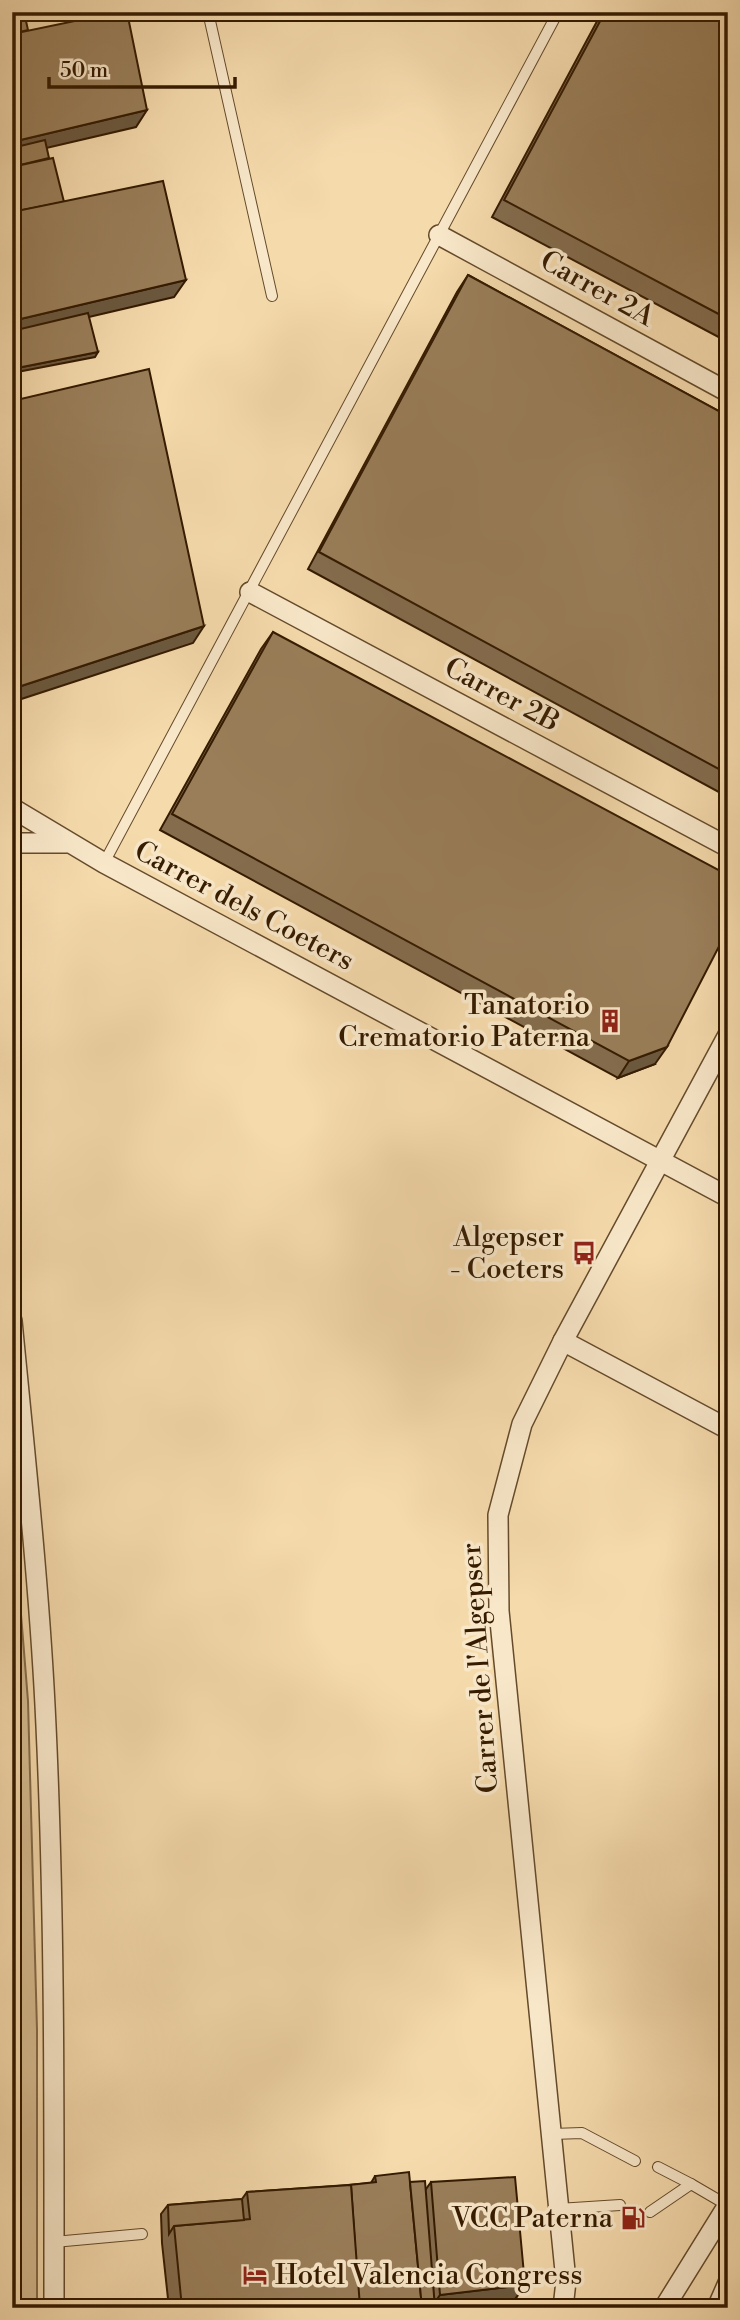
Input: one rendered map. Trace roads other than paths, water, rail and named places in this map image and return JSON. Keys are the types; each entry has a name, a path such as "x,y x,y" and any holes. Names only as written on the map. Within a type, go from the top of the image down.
{"street":[{"name":"Carrer 2A","path":"439,235 728,392"},
{"name":"Carrer 2B","path":"250,592 728,847"},
{"name":"Carrer dels Coeters","path":"12,808 67,843 728,1197"},
{"name":"Carrer dels Coeters","path":"12,843 67,843"},
{"name":"Carrer de l'Algepser","path":"562,2308 566,2281 499,1611 498,1515 522,1424 563,1341 728,1035"},
{"path":"12,1321 35,1564 46,1725 54,2000 54,2308"},
{"path":"563,1341 728,1429"},
{"path":"664,2308 728,2205"},
{"path":"717,2308 728,2283"}],"lane":[{"path":"208,12 272,296"},
{"path":"104,863 558,12"},
{"path":"552,2134 582,2133 635,2161"},
{"path":"658,2167 728,2205"},
{"path":"650,2212 691,2184"},
{"path":"558,2209 620,2205"},
{"path":"54,2242 142,2234"}],"place":[{"name":"Tanatorio Crematorio Paterna","path":"610,1021"},
{"name":"Algepser - Coeters","path":"584,1253"},
{"name":"VCC Paterna","path":"633,2218"},
{"name":"Hotel Valencia Congress","path":"255,2275"}]}
